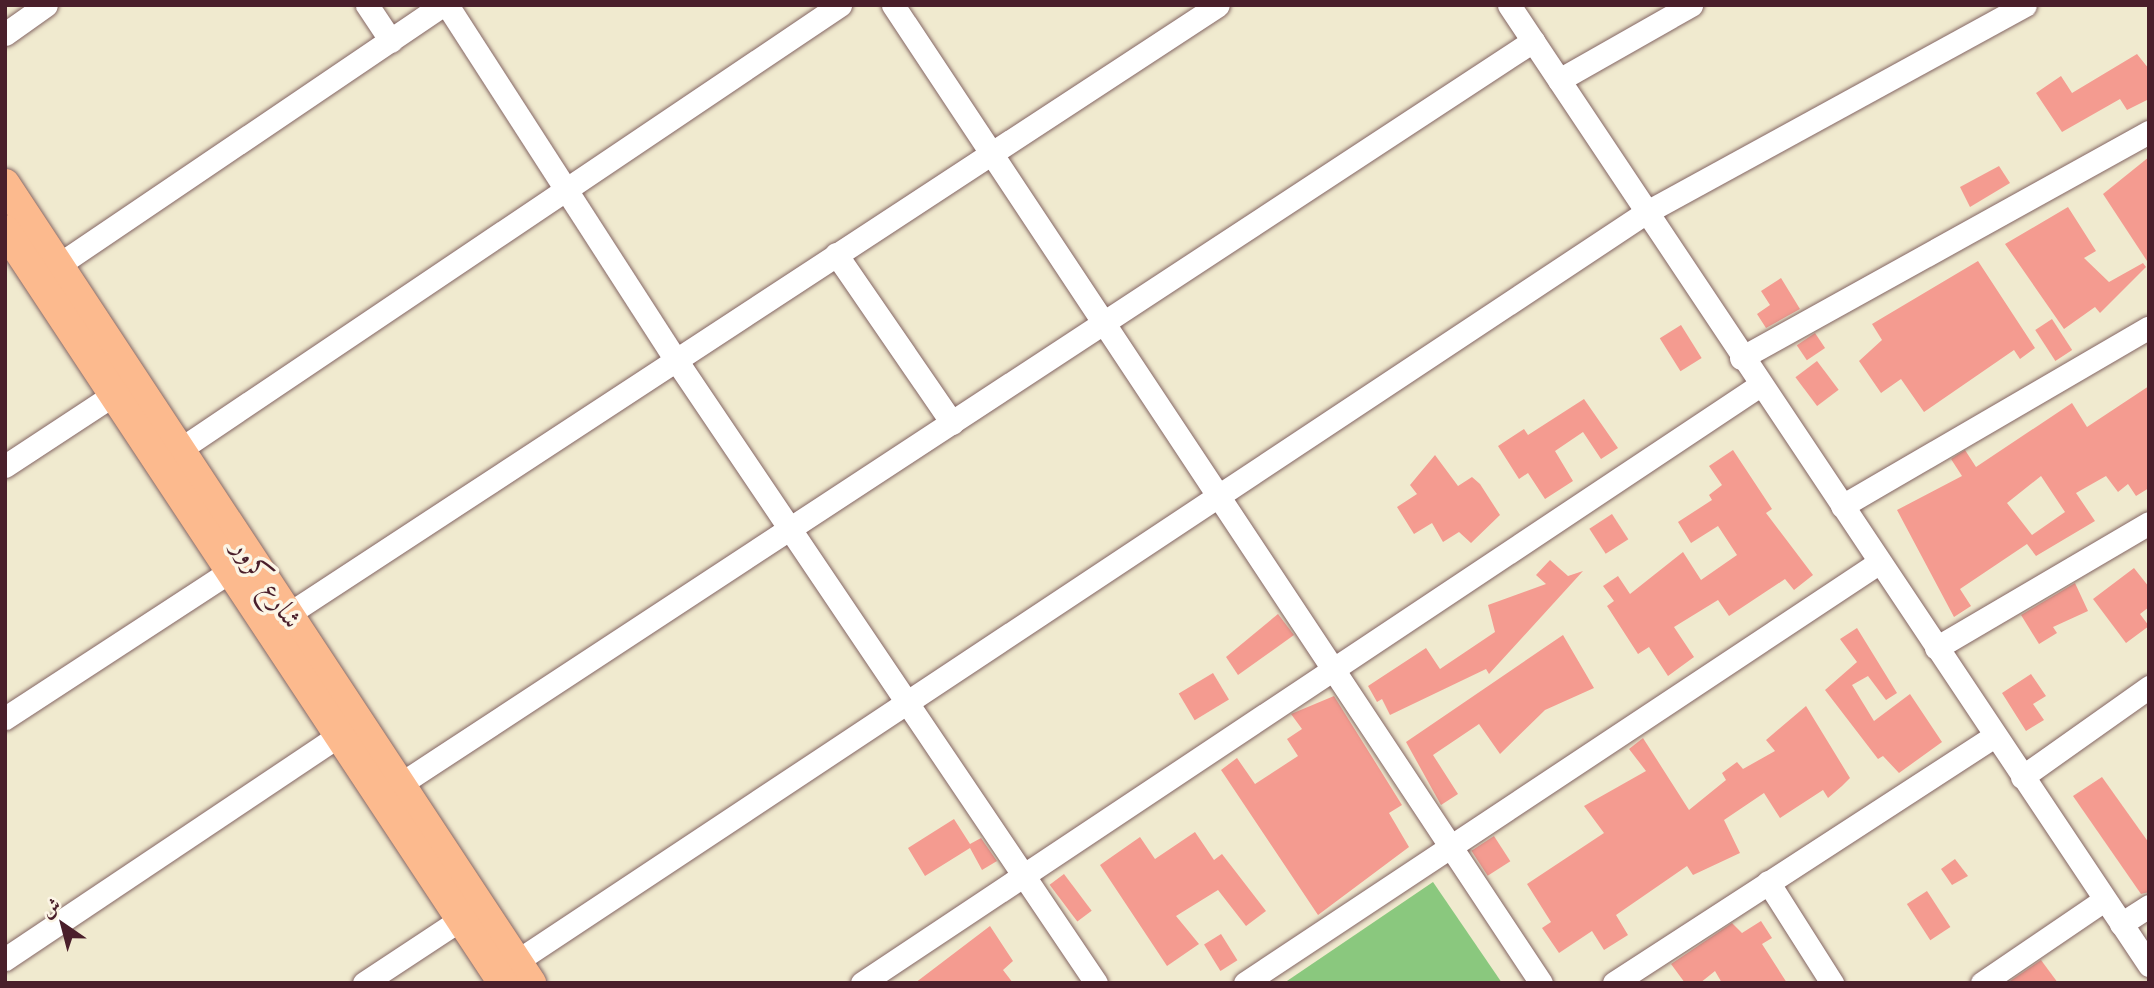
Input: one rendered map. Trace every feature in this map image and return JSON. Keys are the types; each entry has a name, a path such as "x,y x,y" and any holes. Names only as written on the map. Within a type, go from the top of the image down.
{"main road":[{"name":"شارع كرور","path":"9,210 47,272 113,395 229,572 461,919 517,975"},
{"name":"شارع كرور","path":"47,272 179,450 290,613 402,783 517,975"}],"street":[{"path":"5,34 46,5"},
{"path":"367,5 391,41"},
{"path":"47,272 445,5 677,360 794,527 1096,983"},
{"path":"179,450 564,187 840,5"},
{"path":"894,5 1102,325 1541,983"},
{"path":"290,613 1218,5"},
{"path":"1509,5 1993,737 2149,965"},
{"path":"1559,80 1691,5"},
{"path":"517,975 907,697 1645,213 2025,5"},
{"path":"402,783 1533,41"},
{"path":"1741,358 2149,132"},
{"path":"836,254 952,423"},
{"path":"1842,506 2149,327"},
{"path":"862,983 1027,876 1760,385"},
{"path":"5,466 113,395"},
{"path":"1936,648 2149,523"},
{"path":"1245,983 1878,563"},
{"path":"5,718 229,572"},
{"path":"2022,777 2149,687"},
{"path":"5,959 340,735"},
{"path":"1614,983 1993,737"},
{"path":"1768,882 1832,983"},
{"path":"1982,983 2104,900"},
{"path":"2121,924 2149,906"},
{"path":"364,983 461,919"}],"green space":[{"path":"1433,882 1502,983 1284,983"}],"building":[{"path":"2137,54 2149,69 2149,99 2127,110 2120,99 2062,132 2036,93 2061,76 2072,93"},
{"path":"2149,157 2149,264 2103,194"},
{"path":"1999,166 2010,183 1970,207 1960,187"},
{"path":"2068,207 2096,251 2084,258 2109,282 2143,263 2146,267 2100,313 2095,307 2064,329 2005,244"},
{"path":"1978,261 2035,348 2020,359 2014,350 1924,412 1901,379 1881,393 1859,361 1882,340 1872,324"},
{"path":"1781,278 1800,309 1766,328 1757,314 1770,305 1761,291"},
{"path":"2052,319 2072,350 2055,361 2035,330"},
{"path":"1681,325 1702,358 1680,371 1660,338"},
{"path":"1815,333 1825,348 1807,360 1797,345"},
{"path":"1817,361 1839,390 1817,406 1795,377"},
{"path":"2149,386 2149,488 2136,496 2128,484 2118,492 2106,476 2076,493 2095,521 2036,556 2027,544 1960,589 1971,606 1954,617 1897,510 1962,476 1951,459 1965,450 1976,467 2072,403 2087,427","holes":["2041,476 2065,512 2032,535 2007,503"]},
{"path":"1584,399 1618,448 1601,459 1583,432 1555,451 1573,481 1545,499 1528,473 1519,479 1498,446 1524,429 1528,435"},
{"path":"1733,450 1772,509 1766,513 1813,575 1794,590 1785,579 1729,616 1718,600 1674,627 1694,657 1668,676 1649,647 1638,654 1607,606 1614,601 1603,586 1618,576 1630,594 1683,552 1701,580 1737,555 1718,526 1691,543 1678,522 1712,500 1709,495 1722,485 1709,466"},
{"path":"1435,455 1458,486 1472,477 1480,484 1500,515 1471,543 1459,532 1443,542 1432,523 1414,534 1397,507 1417,494 1410,485"},
{"path":"1612,514 1628,539 1606,554 1589,529"},
{"path":"1550,560 1568,576 1583,571 1489,674 1486,669 1390,715 1382,699 1377,702 1368,686 1426,648 1440,669 1495,632 1488,605 1546,584 1536,575"},
{"path":"2134,568 2149,587 2149,607 2140,614 2149,626 2126,643 2093,599"},
{"path":"2075,583 2088,611 2053,627 2057,633 2039,644 2021,615"},
{"path":"1278,614 1294,635 1238,675 1226,657"},
{"path":"1857,628 1897,693 1886,700 1868,676 1852,685 1874,721 1910,694 1942,742 1899,773 1883,756 1878,759 1825,690 1857,662 1840,639"},
{"path":"1563,635 1594,688 1545,710 1500,754 1479,724 1433,755 1458,794 1441,805 1406,742"},
{"path":"1213,673 1229,700 1195,720 1179,694"},
{"path":"2031,674 2046,696 2033,704 2044,720 2026,731 2002,693"},
{"path":"1334,696 1402,805 1389,813 1409,847 1318,915 1221,770 1237,758 1255,784 1298,756 1287,739 1302,729 1291,714"},
{"path":"1806,706 1850,778 1842,786 1828,798 1823,790 1780,818 1764,793 1724,820 1740,853 1693,875 1687,866 1616,915 1628,935 1604,950 1592,931 1559,953 1542,928 1551,922 1527,884 1604,833 1584,806 1646,771 1629,749 1643,738 1689,810 1726,780 1722,773 1737,762 1743,769 1775,751 1766,740"},
{"path":"2102,777 2149,843 2149,892 2141,894 2073,796"},
{"path":"954,819 970,844 981,838 997,861 982,870 970,848 925,876 908,848"},
{"path":"1195,832 1214,860 1222,854 1266,911 1246,926 1218,890 1176,916 1199,944 1167,966 1100,865 1140,837 1155,859"},
{"path":"1494,836 1510,861 1488,876 1471,851"},
{"path":"1955,859 1968,876 1952,885 1941,869"},
{"path":"1064,874 1092,911 1077,922 1050,885"},
{"path":"1927,891 1950,927 1930,940 1907,904"},
{"path":"1761,921 1772,938 1762,944 1787,983 1722,983 1715,971 1700,983 1685,983 1671,964 1732,923 1742,933"},
{"path":"990,926 1013,961 1003,970 1013,983 915,983"},
{"path":"1221,934 1237,960 1220,971 1204,945"},
{"path":"2041,960 2058,983 2008,983 2010,981"}]}
